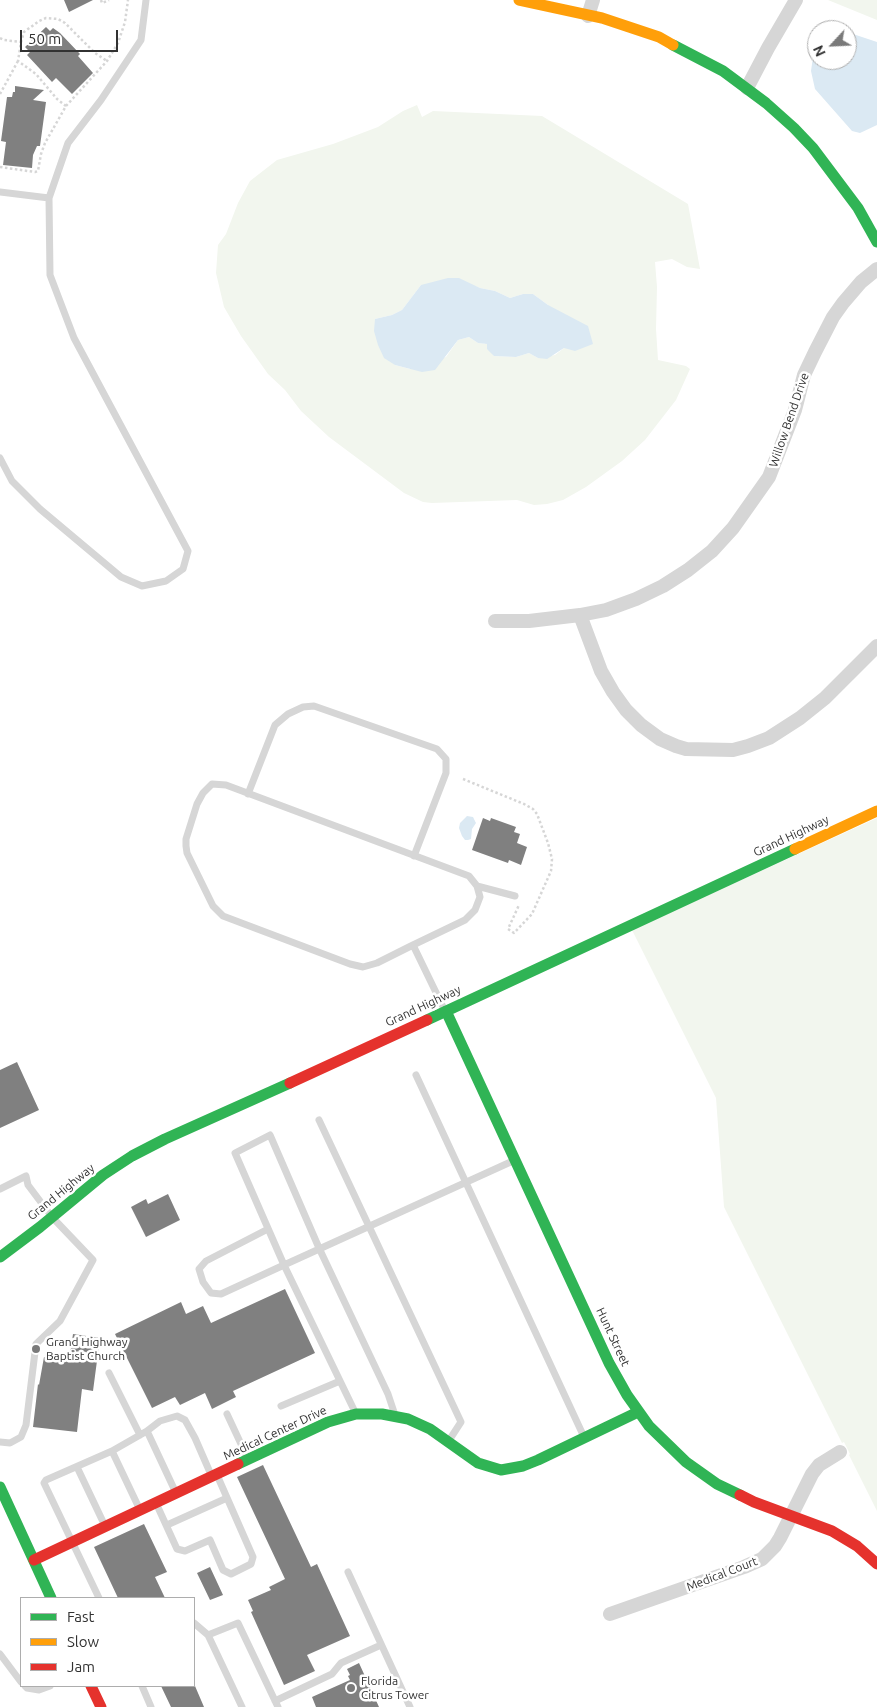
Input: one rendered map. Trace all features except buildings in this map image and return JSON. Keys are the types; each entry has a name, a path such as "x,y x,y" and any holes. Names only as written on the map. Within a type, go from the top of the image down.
{"street":[{"path":"519,0 632,27 658,37 723,71 747,88 794,128 813,148 858,208 877,242"},
{"path":"588,16 593,0"},
{"path":"747,88 796,0"},
{"name":"Willow Bend Drive","path":"495,621 528,621 606,610 636,600 664,586 712,551 733,528 769,477 795,410 804,375 814,352 829,326 843,303 861,282 877,269"},
{"path":"580,615 601,670 626,710 641,725 660,739 686,749 733,750 769,738 800,718 825,698 877,646"},
{"name":"Grand Highway","path":"0,1257 103,1175 165,1138 446,1011 877,811"},
{"name":"Hunt Street","path":"446,1011 609,1363 638,1412 660,1439 701,1474 734,1493 813,1523 845,1538 877,1564"},
{"name":"Medical Center Drive","path":"34,1560 328,1422 356,1414 382,1414 419,1423 478,1463 501,1470 523,1466 638,1412"},
{"name":"Medical Court","path":"610,1614 762,1559 775,1546 812,1474 820,1465 840,1452"},
{"path":"0,1487 51,1597"},
{"path":"91,1687 101,1707"}],"lane":[{"path":"0,458 12,481 40,509 121,577 142,586 166,581 183,569 188,551 74,338 50,275 49,198 68,143 101,100 141,40 146,0"},
{"path":"0,192 49,198"},
{"path":"248,794 274,725 288,714 303,707 314,706 437,749 446,758 446,773 414,856"},
{"path":"212,784 226,785 414,856 470,876 477,886 480,897 475,910 466,920 377,963 363,967 350,964 224,916 217,911 187,853 186,839 197,804 203,792 212,784"},
{"path":"477,886 515,896"},
{"path":"413,945 446,1011"},
{"path":"416,1075 584,1438"},
{"path":"319,1120 461,1422 448,1442"},
{"path":"356,1414 284,1265 235,1152 270,1135 319,1248 388,1394 395,1416"},
{"path":"268,1229 206,1261 199,1269 203,1282 211,1293 221,1294 515,1160"},
{"path":"0,1189 26,1176 28,1185 52,1217 93,1260 60,1321 36,1344 26,1425 21,1437 10,1443 0,1442"},
{"path":"109,1373 176,1494"},
{"path":"281,1406 340,1381"},
{"path":"228,1414 249,1460"},
{"path":"99,1597 44,1483 46,1480 112,1450 160,1421 177,1416 185,1420 227,1498 253,1557 251,1564 231,1574 223,1570 210,1540 185,1551 177,1549 156,1503"},
{"path":"112,1450 140,1510"},
{"path":"77,1467 105,1527"},
{"path":"167,1526 227,1498"},
{"path":"348,1572 410,1707"},
{"path":"208,1635 238,1623 276,1704 332,1674 341,1663 381,1644"},
{"path":"195,1624 208,1635 242,1707"},
{"path":"0,1654 20,1681"},
{"path":"26,1687 39,1690 47,1687"},
{"path":"142,1687 151,1707"}],"path":[{"path":"101,0 102,3 109,0"},
{"path":"0,167 38,171 45,143 66,106 107,61 118,43 125,22 128,0"},
{"path":"0,91 18,62 20,42 24,32 46,18 66,23 95,53 107,61"},
{"path":"0,38 20,42"},
{"path":"18,62 36,74 57,99 66,106"},
{"path":"463,779 524,804 533,809 537,814 552,859 551,871 532,914 514,933 508,929 519,905"}],"shaded area":[{"path":"828,0 877,0 877,20"},
{"path":"857,35 877,42 877,125 860,133 852,131 815,89 811,71 857,70"},
{"path":"417,105 422,117 433,111 542,116 688,204 700,269 687,267 672,259 655,262 658,360 686,366 690,369 676,400 645,440 622,461 586,487 563,500 534,505 517,500 432,503 423,502 404,493 329,437 301,411 285,390 268,374 241,336 224,307 216,273 218,245 226,234 238,203 250,181 277,160 333,144 378,127 403,111","holes":["469,284 495,291 510,298 523,294 533,294 548,305 564,348 555,355 538,358 529,353 516,357 494,356 487,344 478,343 469,337 458,340 446,357 410,369 395,365 375,319 392,315 402,310 421,285"]},
{"path":"448,278 459,278 480,288 495,291 510,298 523,294 533,294 548,305 588,326 593,344 575,351 564,348 547,359 538,358 529,353 516,357 494,356 487,349 487,344 478,343 469,337 458,340 435,370 422,372 395,365 384,358 374,331 375,319 392,315 402,310 421,285"},
{"path":"467,816 473,817 476,823 472,829 471,839 465,840 459,828 460,823"},
{"path":"877,818 877,1511 844,1442 842,1443 724,1207 716,1098 632,930"}],"traffic: fast":[{"path":"673,45 723,71 766,103 794,128 813,148 858,208 877,242"},
{"path":"427,1020 795,849"},
{"path":"446,1011 609,1363 627,1395 649,1426 686,1462 717,1484 740,1495"},
{"path":"0,1257 103,1175 132,1156 165,1139 290,1083"},
{"path":"238,1464 328,1422 356,1414 382,1414 408,1419 430,1429 478,1463 501,1470 523,1466 538,1460 638,1412"},
{"path":"0,1487 51,1597"}],"traffic: slow":[{"path":"519,0 602,18 659,37 673,45"},
{"path":"795,849 877,811"}],"traffic: jam":[{"path":"290,1083 427,1020"},
{"path":"34,1560 238,1464"},
{"path":"740,1495 832,1531 857,1546 877,1564"},
{"path":"91,1687 101,1707"}],"place":[{"name":"Grand Highway Baptist Church","path":"36,1349"},
{"name":"Florida Citrus Tower","path":"351,1688"}]}
